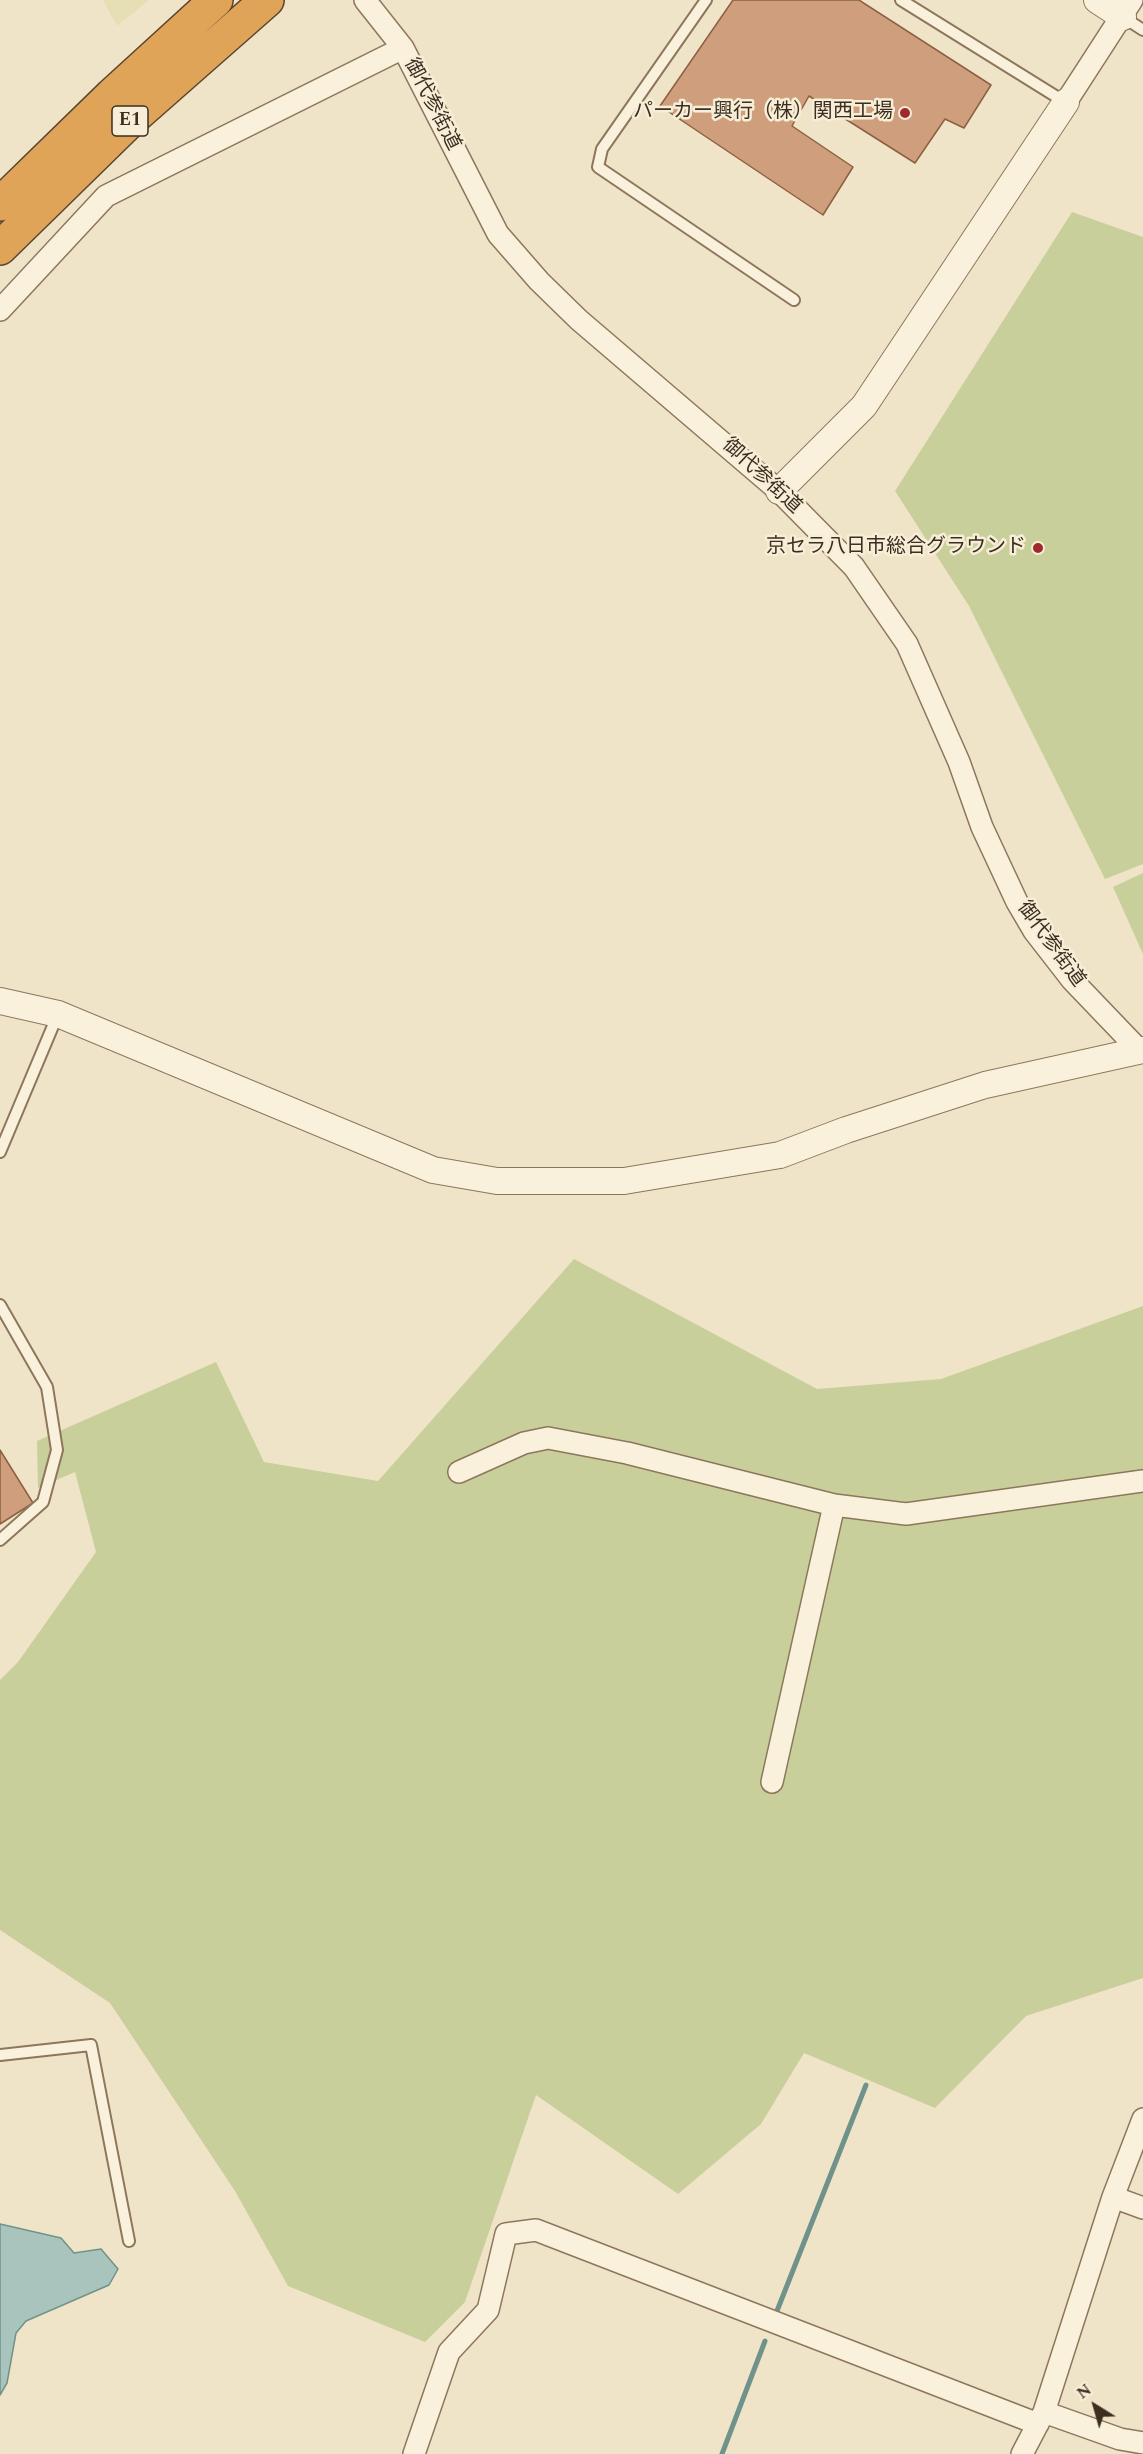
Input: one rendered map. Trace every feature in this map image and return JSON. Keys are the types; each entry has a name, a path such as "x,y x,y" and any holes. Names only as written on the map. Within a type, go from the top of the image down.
{"highway":[{"name":"E1","path":"0,204 112,95 216,0"},
{"name":"E1","path":"0,248 134,117 267,0"}],"street":[{"name":"御代参街道","path":"365,0 403,48 498,234 579,320 779,491 854,567 907,644 959,762 982,827 1017,902 1034,931 1072,980 1142,1051"},
{"path":"779,491 864,406 1066,102 1133,16 1097,0"},
{"path":"0,310 106,196 403,48"},
{"path":"0,1001 58,1014 433,1170 497,1180 624,1181 780,1155 846,1130 985,1085 1142,1051"},
{"path":"459,1472 524,1443 548,1438 627,1453 834,1505 906,1514 1143,1482"},
{"path":"772,1782 834,1505"},
{"path":"1022,2454 1041,2418 1113,2197 1143,2119"},
{"path":"1113,2197 1143,2208"},
{"path":"414,2454 449,2352 488,2310 506,2234 536,2230 1041,2418 1143,2443"}],"lane":[{"path":"706,0 602,149 598,167 794,300"},
{"path":"901,0 1066,102"},
{"path":"0,1152 58,1014"},
{"path":"0,1305 47,1387 57,1450 43,1502 0,1540"},
{"path":"0,2055 91,2045 129,2241"}],"shaded area":[{"path":"103,0 149,0 117,26"}],"green space":[{"name":"京セラ八日市総合グラウンド","path":"1072,212 1143,237 1143,864 1105,879 969,606 895,491"},
{"path":"1143,873 1143,954 1113,887"},
{"path":"574,1259 817,1389 941,1379 1143,1306 1143,1978 1026,2016 935,2108 804,2053 761,2124 678,2194 536,2095 465,2302 425,2342 288,2286 235,2191 110,2003 0,1930 0,1680 18,1662 96,1552 75,1472 38,1488 37,1441 216,1362 264,1462 378,1481"}],"water":[{"path":"0,2224 61,2238 74,2253 101,2249 118,2269 109,2285 26,2321 16,2333 7,2383 0,2395"}],"building":[{"name":"パーカー興行（株）関西工場","path":"733,0 859,0 991,85 964,128 945,119 915,163 809,96 792,126 853,167 823,215 660,106"},
{"path":"0,1450 33,1503 0,1524"}],"waterway":[{"path":"775,2316 866,2085"},
{"path":"722,2454 765,2341"}],"place":[{"name":"パーカー興行（株）関西工場","path":"905,113"},
{"name":"京セラ八日市総合グラウンド","path":"1038,548"}]}
